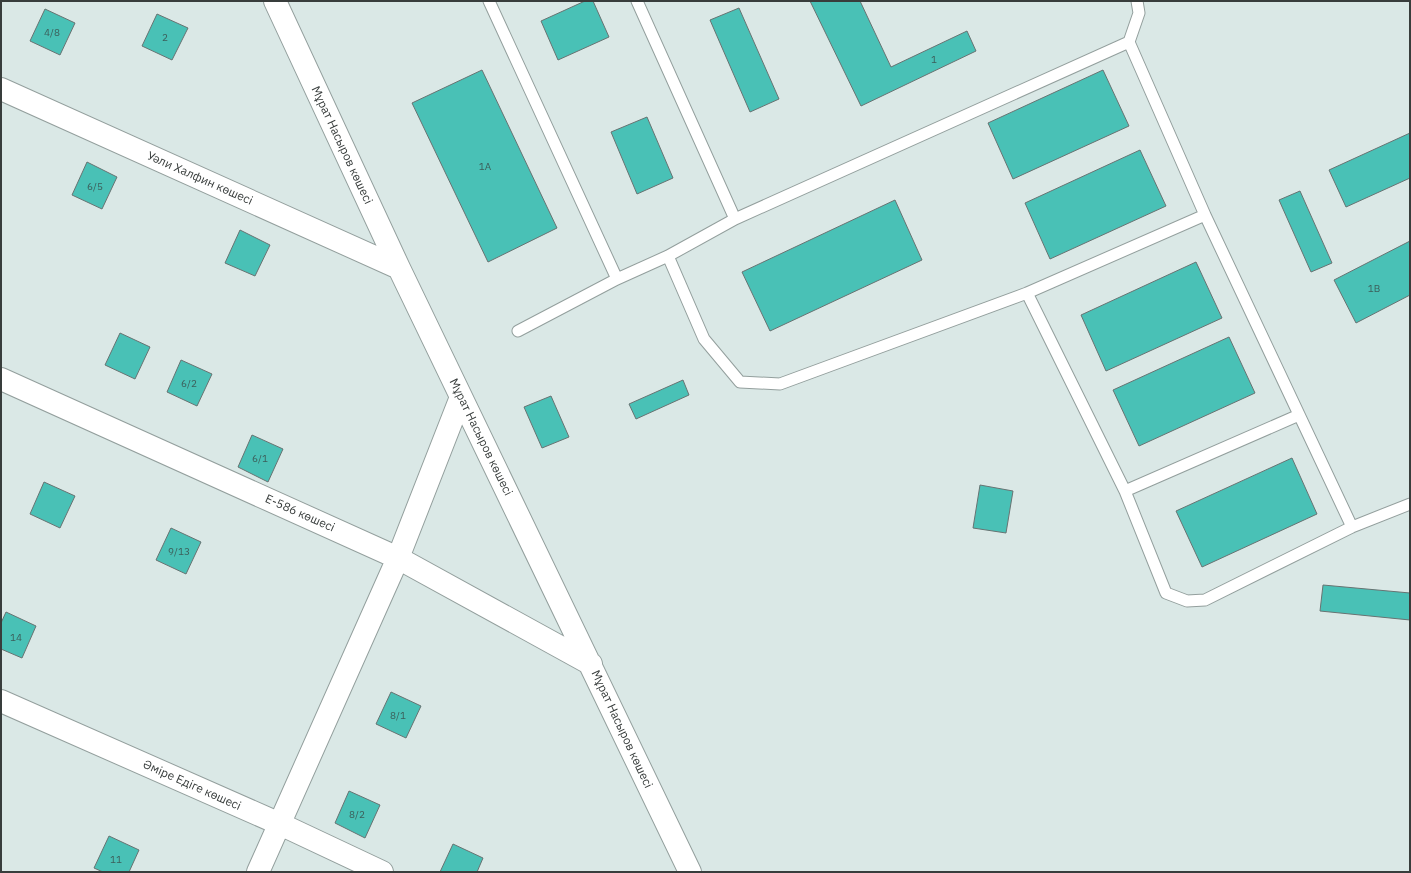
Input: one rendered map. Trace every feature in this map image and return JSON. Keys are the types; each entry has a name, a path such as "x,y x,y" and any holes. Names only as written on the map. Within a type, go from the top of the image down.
{"street":[{"name":"Мұрат Насыров көшесі","path":"275,1 399,268 690,872"},
{"name":"Уәли Халфин көшесі","path":"1,89 399,268"},
{"name":"Е-586 көшесі","path":"1,379 398,558 591,664"},
{"path":"258,872 398,558 461,397"},
{"name":"Әміре Едіге көшесі","path":"1,701 280,824 382,872"}],"lane":[{"path":"489,1 617,280"},
{"path":"637,1 735,219"},
{"path":"1137,1 1139,13 1129,42 1205,215 1352,527"},
{"path":"518,331 617,280 668,256 735,219 1129,42"},
{"path":"668,256 704,339 740,382 780,384 1027,293 1205,215"},
{"path":"1027,293 1125,491 1166,593 1187,601 1205,600 1352,527 1410,504"},
{"path":"1125,491 1299,415"}],"building":[{"path":"585,1 593,1 609,37 558,60 541,21"},
{"path":"810,1 860,1 891,67 967,31 976,51 861,106"},
{"path":"739,8 779,99 750,112 710,20"},
{"path":"45,9 75,23 60,55 30,41"},
{"path":"157,14 188,28 172,60 142,46"},
{"path":"482,70 557,228 488,262 412,103"},
{"path":"1103,70 1129,126 1013,179 988,123"},
{"path":"647,117 673,178 637,194 611,132"},
{"path":"1410,133 1410,178 1346,207 1329,170"},
{"path":"1140,150 1166,206 1050,259 1025,203"},
{"path":"87,162 117,177 102,209 72,195"},
{"path":"1300,191 1332,263 1311,272 1279,200"},
{"path":"895,200 922,260 770,331 742,272"},
{"path":"240,230 270,245 255,276 225,263"},
{"path":"1410,241 1410,295 1356,323 1334,280"},
{"path":"1196,262 1222,318 1106,371 1081,315"},
{"path":"120,333 150,347 135,379 105,365"},
{"path":"1229,337 1255,393 1139,446 1113,390"},
{"path":"181,360 212,374 197,406 167,392"},
{"path":"683,380 689,395 636,419 629,404"},
{"path":"551,396 569,437 542,448 524,407"},
{"path":"252,435 283,449 268,482 238,467"},
{"path":"1292,458 1317,514 1202,567 1176,511"},
{"path":"44,482 75,496 60,528 30,514"},
{"path":"980,485 1013,491 1006,533 973,528"},
{"path":"171,528 201,542 186,574 156,560"},
{"path":"1323,585 1410,593 1410,620 1320,611"},
{"path":"6,612 36,626 22,658 1,649 1,623"},
{"path":"391,692 421,706 406,738 376,724"},
{"path":"349,791 380,805 365,838 335,823"},
{"path":"109,836 139,850 129,872 103,872 94,868"},
{"path":"453,844 483,858 477,872 440,872"}]}
